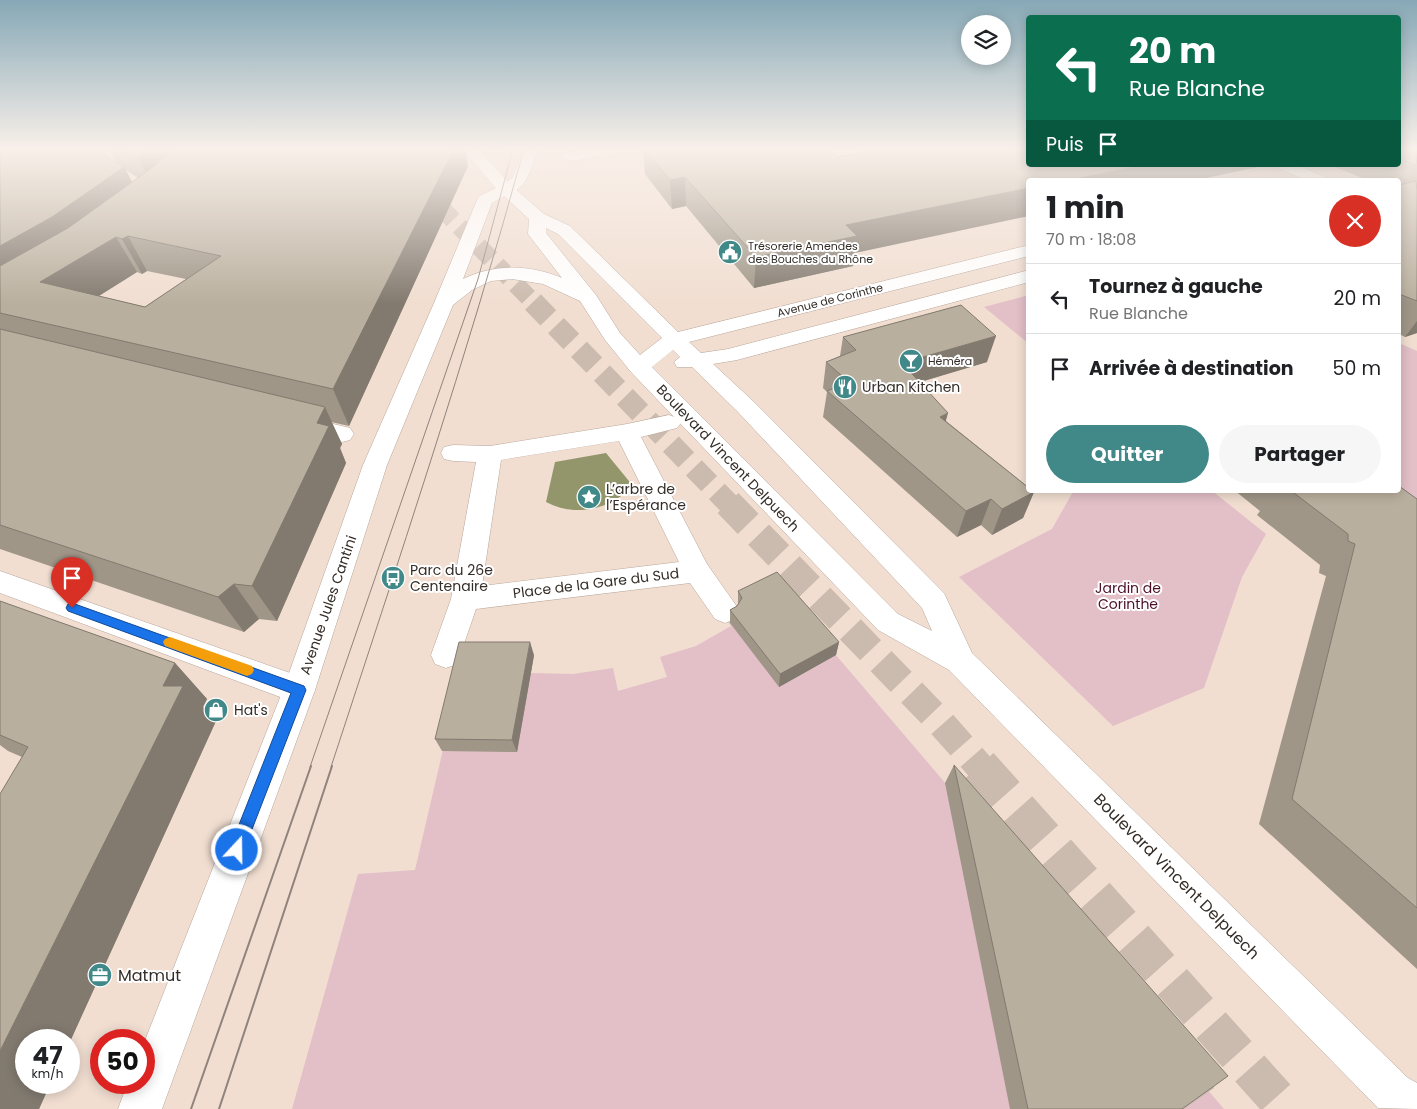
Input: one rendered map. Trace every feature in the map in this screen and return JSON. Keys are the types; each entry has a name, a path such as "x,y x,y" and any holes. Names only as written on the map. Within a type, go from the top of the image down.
{"main road":[{"name":"Avenue Jules Cantini","path":"140,1109 299,690 375,465 444,303 485,201"},
{"name":"Boulevard Vincent Delpuech","path":"519,201 538,218 564,230 674,340 699,361 745,406 934,600 960,661"},
{"name":"Boulevard Vincent Delpuech","path":"538,218 537,234 589,299 612,336 639,367 888,622 960,661 1404,1103"},
{"name":"Avenue de Corinthe","path":"639,367 674,340 1026,251"},
{"path":"444,303 456,290 473,280 497,274 536,276 551,280 589,299"},
{"name":"Avenue de Corinthe","path":"699,361 1026,277"},
{"path":"639,367 699,361"},
{"path":"276,418 342,434"},
{"path":"453,453 490,454 669,424"},
{"name":"Place de la Gare du Sud","path":"627,432 697,571 725,611"},
{"path":"446,655 465,599 490,454"},
{"name":"Place de la Gare du Sud","path":"465,599 697,571"},
{"path":"0,582 299,690"}],"green space":[{"path":"1026,296 1026,342 984,307"},
{"path":"1401,344 1417,351 1417,512 1401,492"},
{"name":"Jardin de Corinthe","path":"1072,493 1215,493 1266,534 1242,577 1204,688 1113,726 959,577 1052,529"},
{"path":"776,585 1224,1109 292,1109 358,874 415,870 465,655 534,656 531,673 573,674 613,668 618,691 667,677 660,657 696,646 731,626 721,613"}],"shaded area":[{"path":"606,453 633,486 624,494 593,509 569,509 557,507 546,502 555,462"}],"building":[{"path":"0,201 75,201 52,217 0,246"},
{"path":"106,201 428,201 333,389 0,313 0,266 68,228","holes":["128,236 221,256 145,307 40,282 116,237 122,239"]},
{"path":"706,201 966,201 846,225 857,236 756,257"},
{"path":"1401,201 1417,201 1417,301 1401,295"},
{"path":"961,305 996,336 902,363 948,413 940,417 1026,486 1026,493 1032,493 1002,509 991,499 966,511 827,391 849,382 826,362 856,350 843,337"},
{"path":"0,329 325,407 317,423 329,426 252,586 234,584 218,597 0,525"},
{"path":"1401,487 1417,499 1417,908 1292,799 1355,544 1348,541 1348,534 1294,493 1401,493"},
{"path":"777,572 839,642 780,674 730,610 737,606 742,598 738,591"},
{"path":"0,601 175,663 163,686 183,686 0,1051 0,794 28,747 0,735"},
{"path":"459,642 530,642 512,740 435,739"},
{"path":"954,765 1228,1076 1182,1109 1028,1109"}],"tunnel":[{"path":"434,201 534,303"},
{"path":"533,302 729,504"},
{"path":"728,503 942,724 980,767"},
{"path":"979,766 1286,1109"},
{"path":"1176,1067 1205,1109"}],"tram line":[{"path":"310,767 478,279 499,201"},
{"path":"331,767 456,382 509,201"},
{"path":"191,1109 311,766"},
{"path":"219,1109 332,766"}],"slow traffic":[{"path":"170,642 247,670"}],"place":[{"name":"Trésorerie Amendes des Bouches du Rhône","path":"730,252"},
{"name":"Héméra","path":"911,361"},
{"name":"Urban Kitchen","path":"845,387"},
{"name":"L’arbre de l’Espérance","path":"589,497"},
{"name":"Parc du 26e Centenaire","path":"393,578"},
{"name":"Hat's","path":"216,710"},
{"name":"Matmut","path":"100,975"}],"route":[{"path":"72,608 299,690 237,850"}]}
